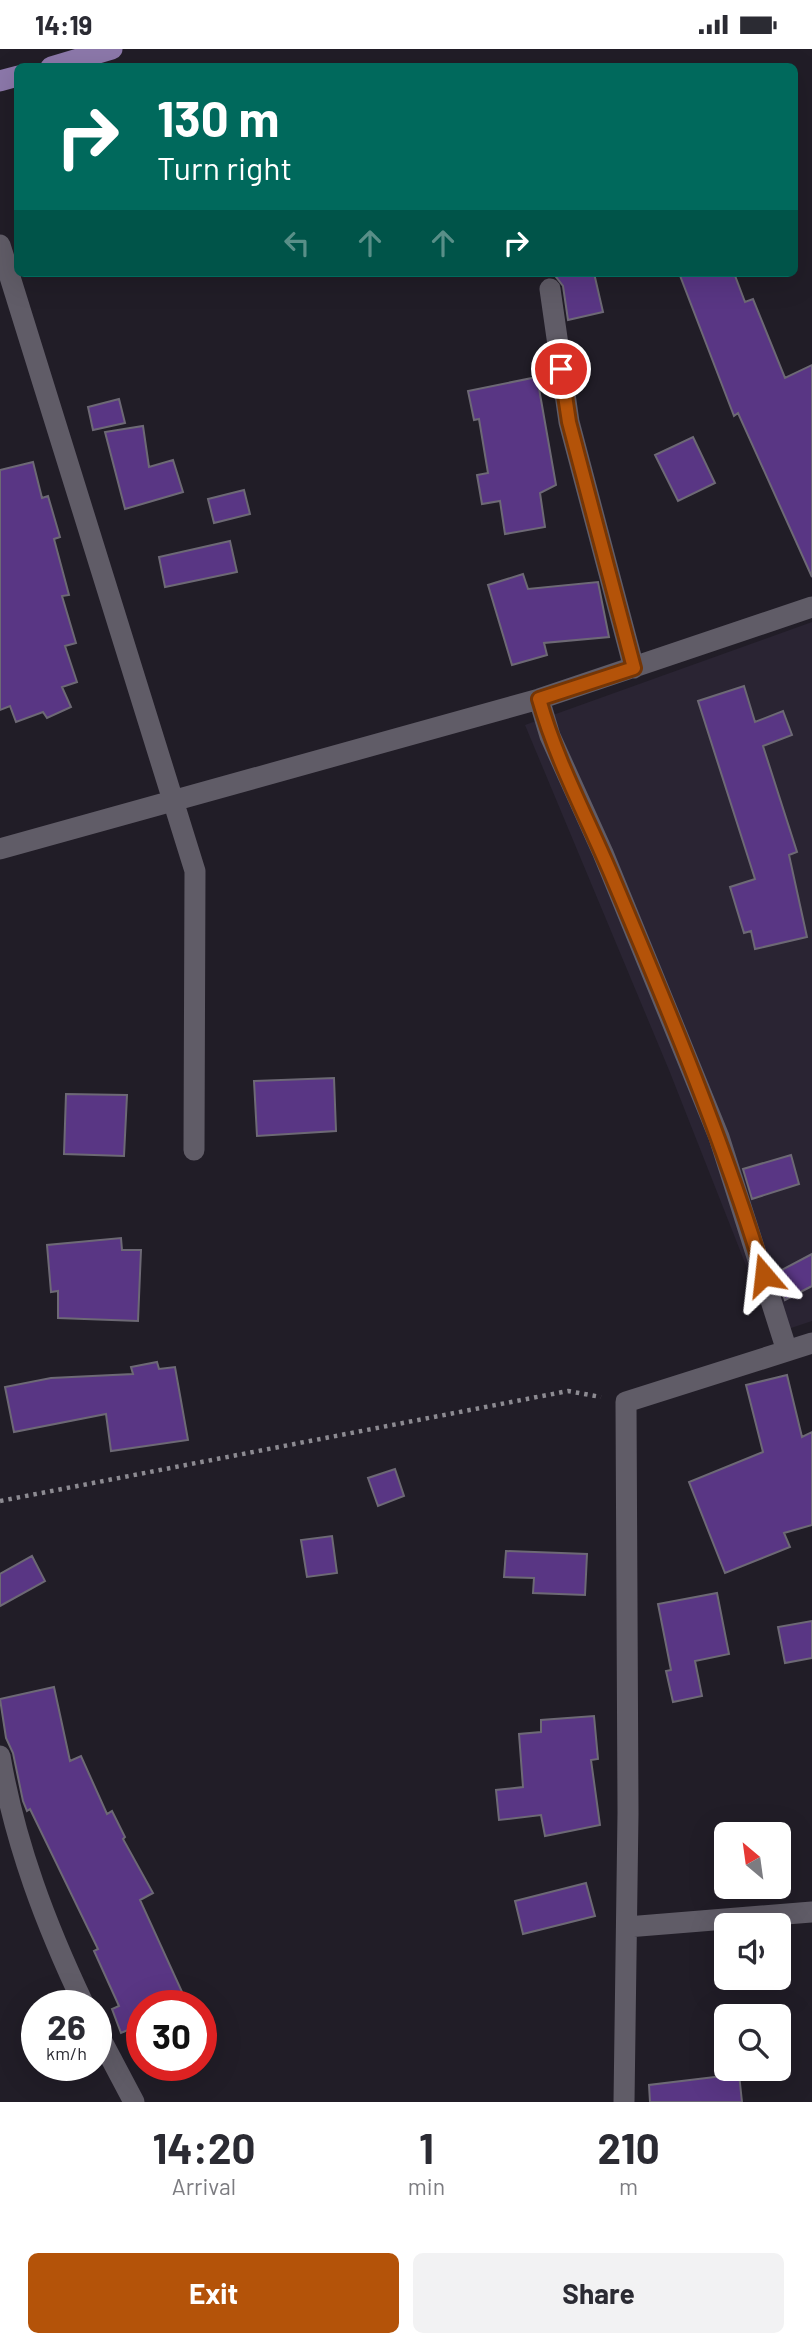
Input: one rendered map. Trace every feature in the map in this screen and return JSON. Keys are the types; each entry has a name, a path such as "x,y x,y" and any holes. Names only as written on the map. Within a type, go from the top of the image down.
{"main road":[{"path":"65,63 112,49"}],"street":[{"path":"0,245 195,871 194,1150"},
{"path":"550,289 569,422 634,668"},
{"path":"0,849 539,699 812,607"},
{"path":"539,699 550,736 603,853 719,1137 787,1351"},
{"path":"624,2102 627,1927 626,1402 812,1343"},
{"path":"0,1756 7,1797 46,1925 77,1990"},
{"path":"627,1927 812,1912"},
{"path":"112,2060 134,2102"}],"path":[{"path":"0,1501 568,1391 626,1402"}],"shaded area":[{"path":"812,622 812,1321 773,1334 669,1070 525,725"}],"building":[{"path":"556,277 595,277 603,312 568,320 563,286"},
{"path":"681,277 736,277 745,302 753,299 785,378 812,365 812,577 738,413 734,416"},
{"path":"537,377 556,485 540,493 545,527 505,534 500,501 482,504 477,475 488,473 479,419 474,420 468,391"},
{"path":"119,399 125,423 93,430 88,407"},
{"path":"143,426 149,467 173,460 183,492 125,509 105,432"},
{"path":"693,437 715,483 678,501 655,455"},
{"path":"33,462 42,498 48,496 60,537 54,539 69,595 62,596 76,643 65,646 77,682 62,687 71,707 47,718 43,712 16,722 10,706 0,710 0,470"},
{"path":"244,490 250,514 214,523 208,499"},
{"path":"230,541 237,572 165,587 159,557"},
{"path":"523,574 528,589 598,582 609,637 544,643 547,655 512,665 488,585"},
{"path":"744,686 755,722 783,711 792,735 763,746 797,852 789,855 807,937 755,949 751,931 744,933 730,887 755,879 698,701"},
{"path":"334,1078 336,1131 257,1136 254,1081"},
{"path":"66,1094 127,1095 124,1156 64,1154"},
{"path":"791,1155 799,1184 752,1199 743,1169"},
{"path":"121,1238 122,1250 141,1250 138,1321 58,1318 58,1291 51,1292 47,1245"},
{"path":"812,1254 812,1286 785,1300 776,1273"},
{"path":"157,1362 159,1369 175,1367 188,1440 111,1451 106,1414 14,1432 5,1387 51,1378 133,1374 131,1367"},
{"path":"787,1375 802,1437 812,1432 812,1525 784,1533 790,1547 725,1573 689,1482 763,1452 746,1385"},
{"path":"395,1469 404,1496 378,1506 368,1478"},
{"path":"332,1536 337,1573 307,1577 301,1540"},
{"path":"506,1551 587,1554 585,1595 533,1593 534,1578 504,1577"},
{"path":"32,1556 45,1581 0,1606 0,1574"},
{"path":"717,1593 729,1654 695,1661 702,1696 673,1702 666,1671 671,1670 658,1604"},
{"path":"812,1621 812,1658 785,1663 778,1627"},
{"path":"54,1687 70,1761 81,1756 107,1814 112,1811 125,1837 123,1839 153,1893 140,1900 181,1990 126,1990 126,2031 121,2033 112,2009 119,2006 94,1951 98,1949 30,1809 27,1811 23,1801 13,1753 6,1738 0,1699"},
{"path":"594,1716 598,1759 591,1760 600,1825 545,1836 541,1815 499,1820 496,1790 523,1787 519,1734 541,1732 541,1720"},
{"path":"586,1883 595,1916 523,1934 515,1901"},
{"path":"714,2077 714,2081 740,2081 742,2102 650,2102 649,2085"}],"route":[{"path":"561,369 569,422 597,537 634,668 539,699 550,736 603,853 719,1137 764,1275"}]}
